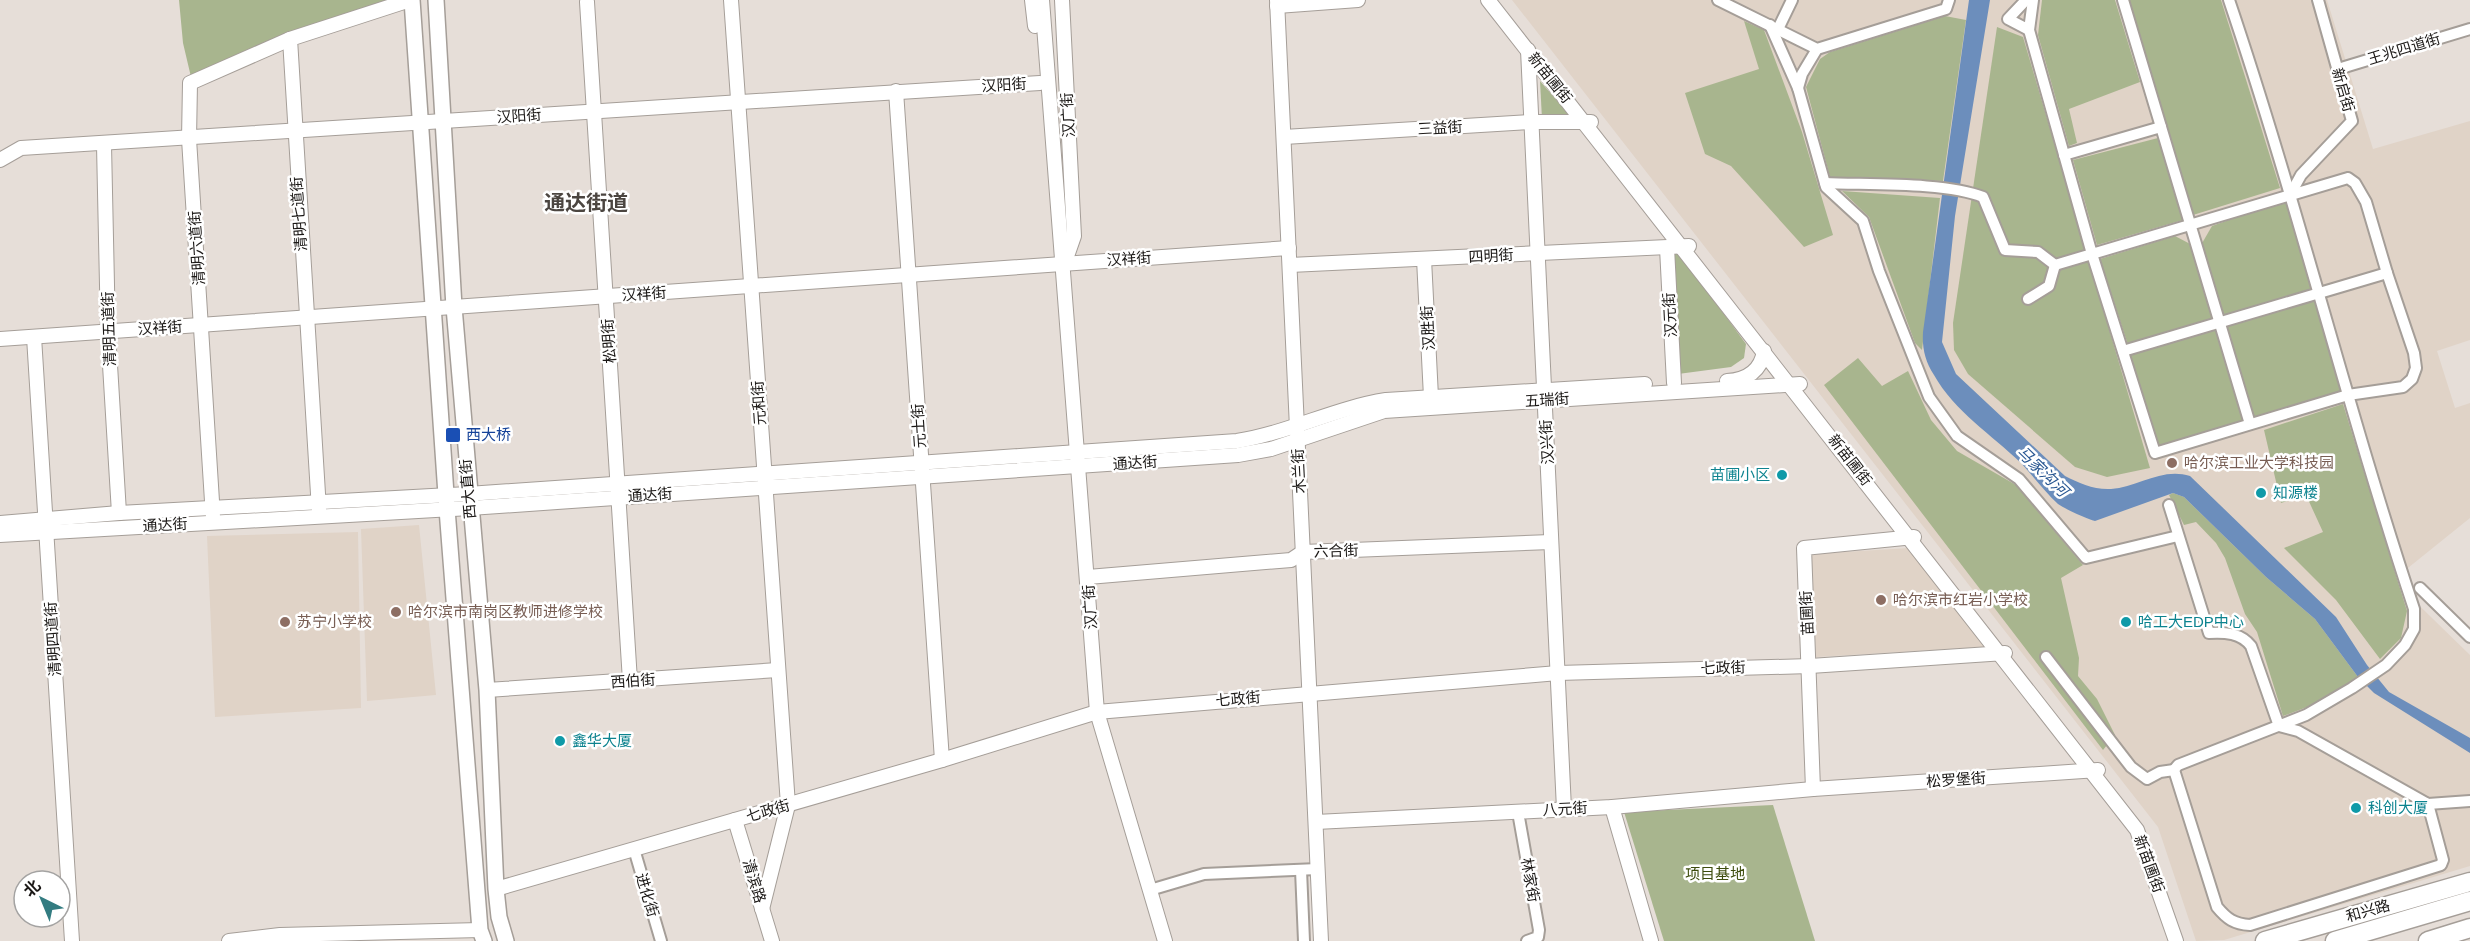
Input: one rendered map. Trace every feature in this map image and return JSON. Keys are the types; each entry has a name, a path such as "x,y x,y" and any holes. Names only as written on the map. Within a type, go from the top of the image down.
{"highway":[{"name":"和兴路","path":"2265,941 2470,882"},
{"name":"和兴路","path":"2335,941 2470,901"},
{"path":"2428,941 2470,928"}],"main road":[{"name":"西大直街","path":"411,0 446,502 482,935"},
{"name":"西大直街","path":"436,0 441,121 454,307 487,690 496,889 499,917 506,941"}],"street":[{"path":"290,39 411,0"},
{"name":"元和街","path":"731,0 788,805 762,909"},
{"name":"汉广街","path":"1032,0 1053,244 1064,264"},
{"name":"汉广街","path":"1042,0 1079,451 1097,712 1165,941"},
{"name":"汉广街","path":"1050,0 1064,199 1064,264"},
{"name":"汉广街","path":"1062,0 1074,236 1064,264"},
{"path":"1277,3 1358,0"},
{"name":"新苗圃街","path":"1488,0 1591,122 2002,653 2144,830 2184,941"},
{"name":"新苗圃街","path":"1497,0 1527,45"},
{"path":"1719,0 1817,49"},
{"path":"1774,27 1792,0"},
{"path":"1798,88 1802,74 1817,49 1946,9 1949,0"},
{"path":"2026,0 2008,19 2029,30"},
{"path":"2033,0 2029,30 2092,254 2155,453 2348,395 2403,387 2412,379 2416,368 2415,353 2386,273 2366,202 2355,183 2348,178 2191,225 2092,254 2055,265"},
{"path":"2122,0 2250,424"},
{"path":"2046,657 2131,767 2147,779 2306,715 2386,665 2405,645 2414,629 2414,609 2375,490 2290,195 2229,0"},
{"name":"新启街","path":"2290,195 2301,175 2352,120 2318,0"},
{"name":"松明街","path":"587,2 630,681"},
{"name":"木兰街","path":"1277,3 1321,941"},
{"path":"1774,27 1798,88 1825,183 1863,221 1879,272 1929,397 1957,436 2019,479 2086,558 2178,536"},
{"name":"王兆四道街","path":"2337,69 2470,29"},
{"name":"清明七道街","path":"290,39 319,509"},
{"name":"清明六道街","path":"213,516 189,140 190,83 290,39"},
{"name":"汉兴街","path":"1527,45 1564,809"},
{"name":"汉阳街","path":"0,160 21,148 189,140 294,130 1040,83"},
{"name":"元士街","path":"897,91 942,760"},
{"name":"三益街","path":"1284,137 1531,122 1591,122"},
{"path":"2064,155 2161,127"},
{"name":"清明五道街","path":"104,145 108,332 119,513"},
{"path":"1825,183 1971,192 1983,197 2005,250 2038,252 2055,265"},
{"name":"新苗圃街","path":"1688,246 1764,351 1795,384"},
{"name":"四明街","path":"1290,265 1688,246"},
{"name":"汉祥街","path":"0,339 1289,248"},
{"name":"汉元街","path":"1667,248 1674,383"},
{"name":"汉胜街","path":"1424,259 1431,397"},
{"path":"2028,299 2049,286 2055,265"},
{"path":"2123,351 2386,273"},
{"name":"清明四道街","path":"34,337 72,941"},
{"name":"五瑞街","path":"1298,439 1384,411 1544,394 1674,383 1734,381 1748,377 1759,367 1764,351"},
{"name":"五瑞街","path":"1297,424 1371,402 1431,397 1795,384"},
{"name":"通达街","path":"0,523 45,526 469,501 765,479 922,462 1237,441 1272,434 1297,424"},
{"name":"通达街","path":"765,479 923,477 1080,467 1238,455 1271,449 1298,439"},
{"path":"2169,505 2209,633 2236,635 2246,639 2251,646 2279,726"},
{"name":"通达街","path":"0,535 119,513 213,516"},
{"name":"苗圃街","path":"1813,789 1804,548 1912,537"},
{"name":"六合街","path":"1088,577 1291,560 1303,552 1551,542"},
{"path":"2420,588 2470,637"},
{"name":"七政街","path":"496,889 942,760 1097,712 1558,674 1810,666 2002,653"},
{"name":"西伯街","path":"487,690 778,670"},
{"path":"2279,726 2298,731 2428,804 2470,801"},
{"path":"2174,770 2217,907 2226,918 2238,924 2250,925 2441,866 2443,860 2428,804"},
{"name":"新苗圃街","path":"2095,771 2137,830 2176,941"},
{"name":"松罗堡街","path":"1813,789 2095,771"},
{"name":"八元街","path":"1316,822 1612,807 1813,789"},
{"path":"1612,807 1651,941"},
{"name":"林家街","path":"1518,812 1539,930 1538,937 1527,941"},
{"name":"清滨路","path":"735,820 772,941"},
{"name":"进化街","path":"634,849 661,941"},
{"path":"1150,890 1204,874 1318,869"},
{"path":"1301,870 1304,941"},
{"path":"229,941 280,935 482,935"}],"shaded area":[{"name":"哈尔滨工业大学科技园","path":"1512,0 2327,0 2373,149 2470,121 2470,340 2437,351 2455,408 2470,403 2470,518 2393,580 2470,655 2470,866 2224,940 2196,941 2158,827"},
{"name":"哈尔滨市南岗区教师进修学校","path":"419,525 436,695 367,701 361,529"},
{"name":"苏宁小学校","path":"358,532 361,708 215,717 207,536"},
{"name":"哈尔滨市红岩小学校","path":"1909,548 1984,647 1816,657 1811,554"}],"green space":[{"path":"179,0 387,0 288,35 191,77 183,43"},
{"path":"2042,0 2115,0 2140,82 2069,109 2077,143 2069,146 2038,35"},
{"path":"2129,0 2221,0 2280,188 2193,215"},
{"path":"1945,16 1966,20 1943,181 1830,177 1806,87 1820,59 1830,52"},
{"path":"1744,21 1764,30 1802,132 1833,235 1804,247 1731,166 1705,154 1685,93 1759,69"},
{"path":"1997,27 2023,37 2150,468 2107,477 2075,467 1968,374 1954,350 1953,323"},
{"path":"1540,81 1573,119 1542,119"},
{"path":"2158,138 2183,220 2097,245 2073,160"},
{"path":"1842,191 1940,198 1922,350 1915,343 1869,217"},
{"path":"2288,199 2313,292 2224,319 2201,245 2212,226"},
{"path":"2175,236 2194,246 2216,321 2128,345 2100,259"},
{"path":"1671,253 1680,254 1746,344 1744,358 1731,367 1678,374"},
{"path":"2315,299 2343,392 2252,418 2224,325"},
{"path":"2218,327 2245,421 2159,447 2128,353"},
{"path":"1858,358 1882,386 1908,371 1931,420 1957,451 2016,485 2083,565 2061,578 2079,658 2078,676 2097,699 2115,735 2103,750 1824,385"},
{"path":"2343,404 2407,611 2401,638 2380,659 2336,600 2284,548 2323,532 2306,495 2281,503 2264,430"},
{"path":"2173,493 2184,497 2266,577 2315,619 2358,677 2315,704 2283,716 2257,632 2245,614 2225,558 2216,543 2196,522 2184,525 2169,495"},
{"name":"项目基地","path":"1773,805 1815,941 1664,941 1624,812"}],"water":[{"name":"马家沟河","path":"1969,0 1990,0 1955,216 1942,342 1956,374 2065,476 2076,481 2093,487 2111,489 2170,474 2190,476 2336,617 2367,665 2389,692 2470,738 2470,753 2374,693 2358,677 2315,619 2266,577 2184,497 2173,493 2095,521 2076,514 2058,504 2021,463 1963,411 1942,388 1926,359 1923,332"}],"place":[{"name":"西大桥","path":"453,435"},
{"name":"哈尔滨工业大学科技园","path":"2172,463"},
{"name":"苗圃小区","path":"1782,475"},
{"name":"知源楼","path":"2261,493"},
{"name":"哈尔滨市红岩小学校","path":"1881,600"},
{"name":"哈尔滨市南岗区教师进修学校","path":"396,612"},
{"name":"苏宁小学校","path":"285,622"},
{"name":"哈工大EDP中心","path":"2126,622"},
{"name":"鑫华大厦","path":"560,741"},
{"name":"科创大厦","path":"2356,808"}],"district":[{"name":"通达街道","path":"586,203"}]}
